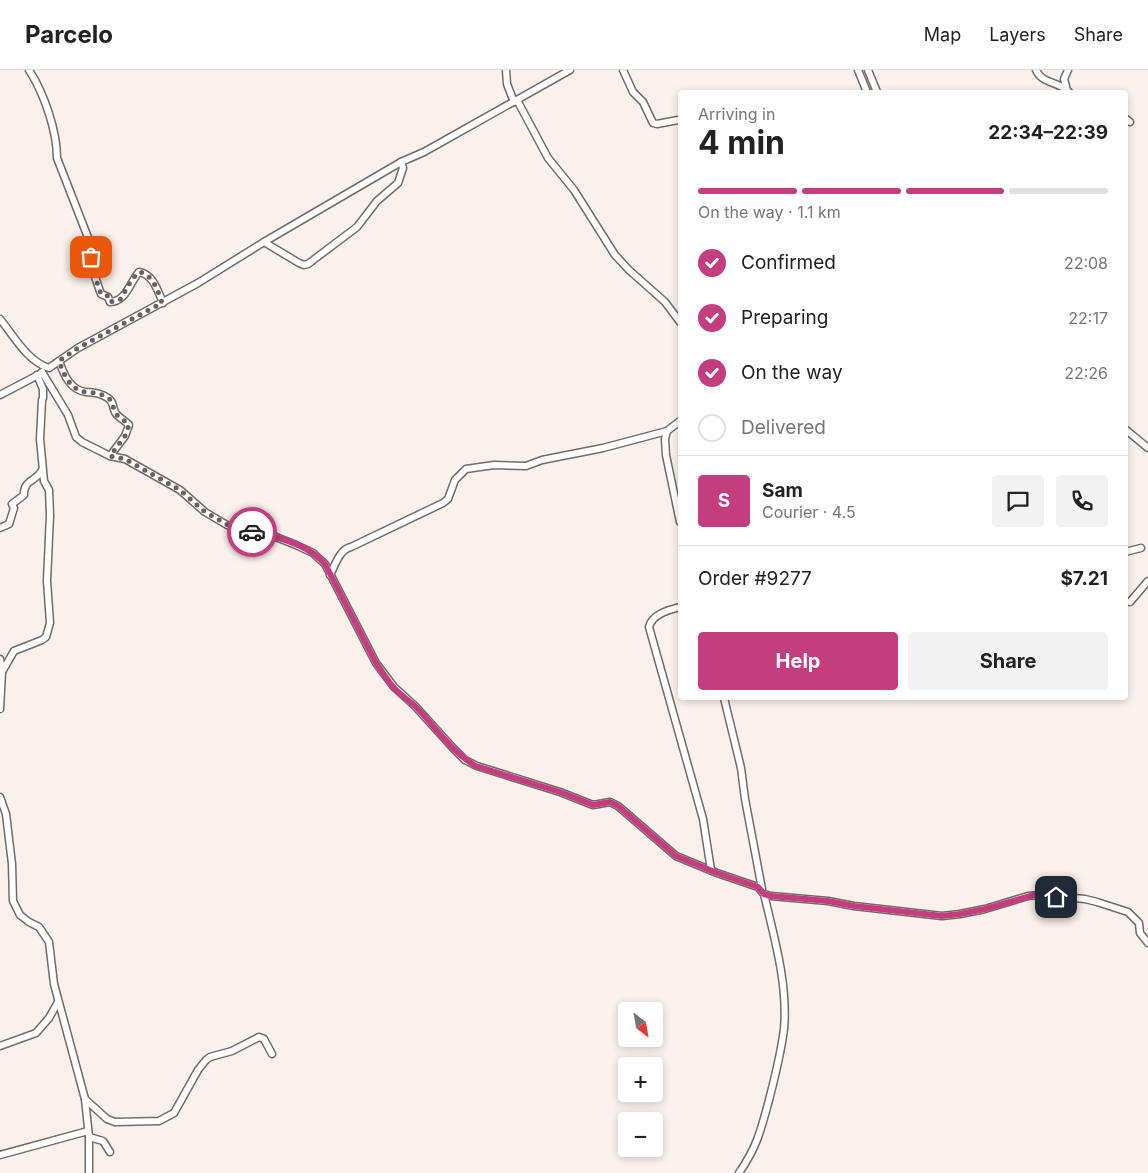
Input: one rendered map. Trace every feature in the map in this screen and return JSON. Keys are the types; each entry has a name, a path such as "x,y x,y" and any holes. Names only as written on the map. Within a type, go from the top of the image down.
{"street":[{"path":"29,70 38,84 50,116 57,143 57,158 88,240 94,274 101,294 108,296 110,302 120,300 132,279 139,272 144,273 151,279 158,290 162,303"},
{"path":"506,70 507,84 515,101 548,158 574,190 615,255 665,302 678,319"},
{"path":"0,395 49,368 78,348 228,265 401,162 424,152 570,70"},
{"path":"623,70 633,92 643,102 653,123 678,120"},
{"path":"858,70 866,90"},
{"path":"868,70 876,90"},
{"path":"1036,70 1042,79 1061,85 1067,90"},
{"path":"1068,70 1064,79 1068,90"},
{"path":"264,242 299,263 308,264 357,228 376,201 398,183 404,168 401,162"},
{"path":"0,319 25,351 40,365 49,368"},
{"path":"59,361 64,375 72,386 83,392 98,392 108,398 112,402 115,412 129,425 125,436 110,456"},
{"path":"39,374 68,415 76,437 82,442 110,456 125,459 180,490 205,512 228,525 241,530 271,535 312,552 325,564 376,663 386,678 465,760 483,768 560,792 593,805 610,802 618,806 676,856 778,897 828,901 942,916 985,909 1034,895 1085,899 1128,912 1139,923 1140,933 1148,943"},
{"path":"2,672 12,652 46,637 50,623 47,581 50,515 48,490 44,482 39,426 43,389 39,374"},
{"path":"330,575 342,552 347,547 351,547 443,504 448,499 455,480 466,469 494,465 526,466 542,460 603,448 667,431 678,423"},
{"path":"667,431 665,439 666,455 678,512"},
{"path":"1128,431 1148,448"},
{"path":"0,528 9,524 14,508 12,504 16,499 24,495 24,488 27,483 40,474 43,469"},
{"path":"1128,551 1142,548"},
{"path":"1130,602 1148,581"},
{"path":"678,608 654,617 650,622 650,627 703,819 711,870"},
{"path":"0,659 2,672 0,709"},
{"path":"724,700 741,768 745,799 780,968 784,1004 784,1029 773,1085 758,1140 753,1152 739,1173"},
{"path":"0,800 7,821 13,901 20,914 29,922 39,927 48,942 52,976 58,1002 85,1099 89,1134 89,1173"},
{"path":"0,1046 36,1033 49,1018 58,1002"},
{"path":"85,1099 108,1119 116,1122 159,1121 174,1114 198,1070 210,1056 232,1050 259,1038 264,1040 272,1054"},
{"path":"0,1155 89,1134 103,1141 110,1152"}],"way so far":[{"path":"91,257 98,288 101,294 108,296 110,302 120,300 132,279 139,272 144,273 151,279 158,290 162,303 78,348 59,361 64,375 72,386 83,392 98,392 108,398 112,402 115,412 128,423 125,436 110,456 125,459 180,490 205,512 228,525 252,532"}],"route":[{"path":"252,532 271,535 312,552 320,558 325,564 376,663 386,678 465,760 476,766 560,792 596,806 610,802 633,818 676,856 758,887 762,889 764,894 771,896 828,901 854,906 942,916 985,909 1028,896 1056,897"}]}
